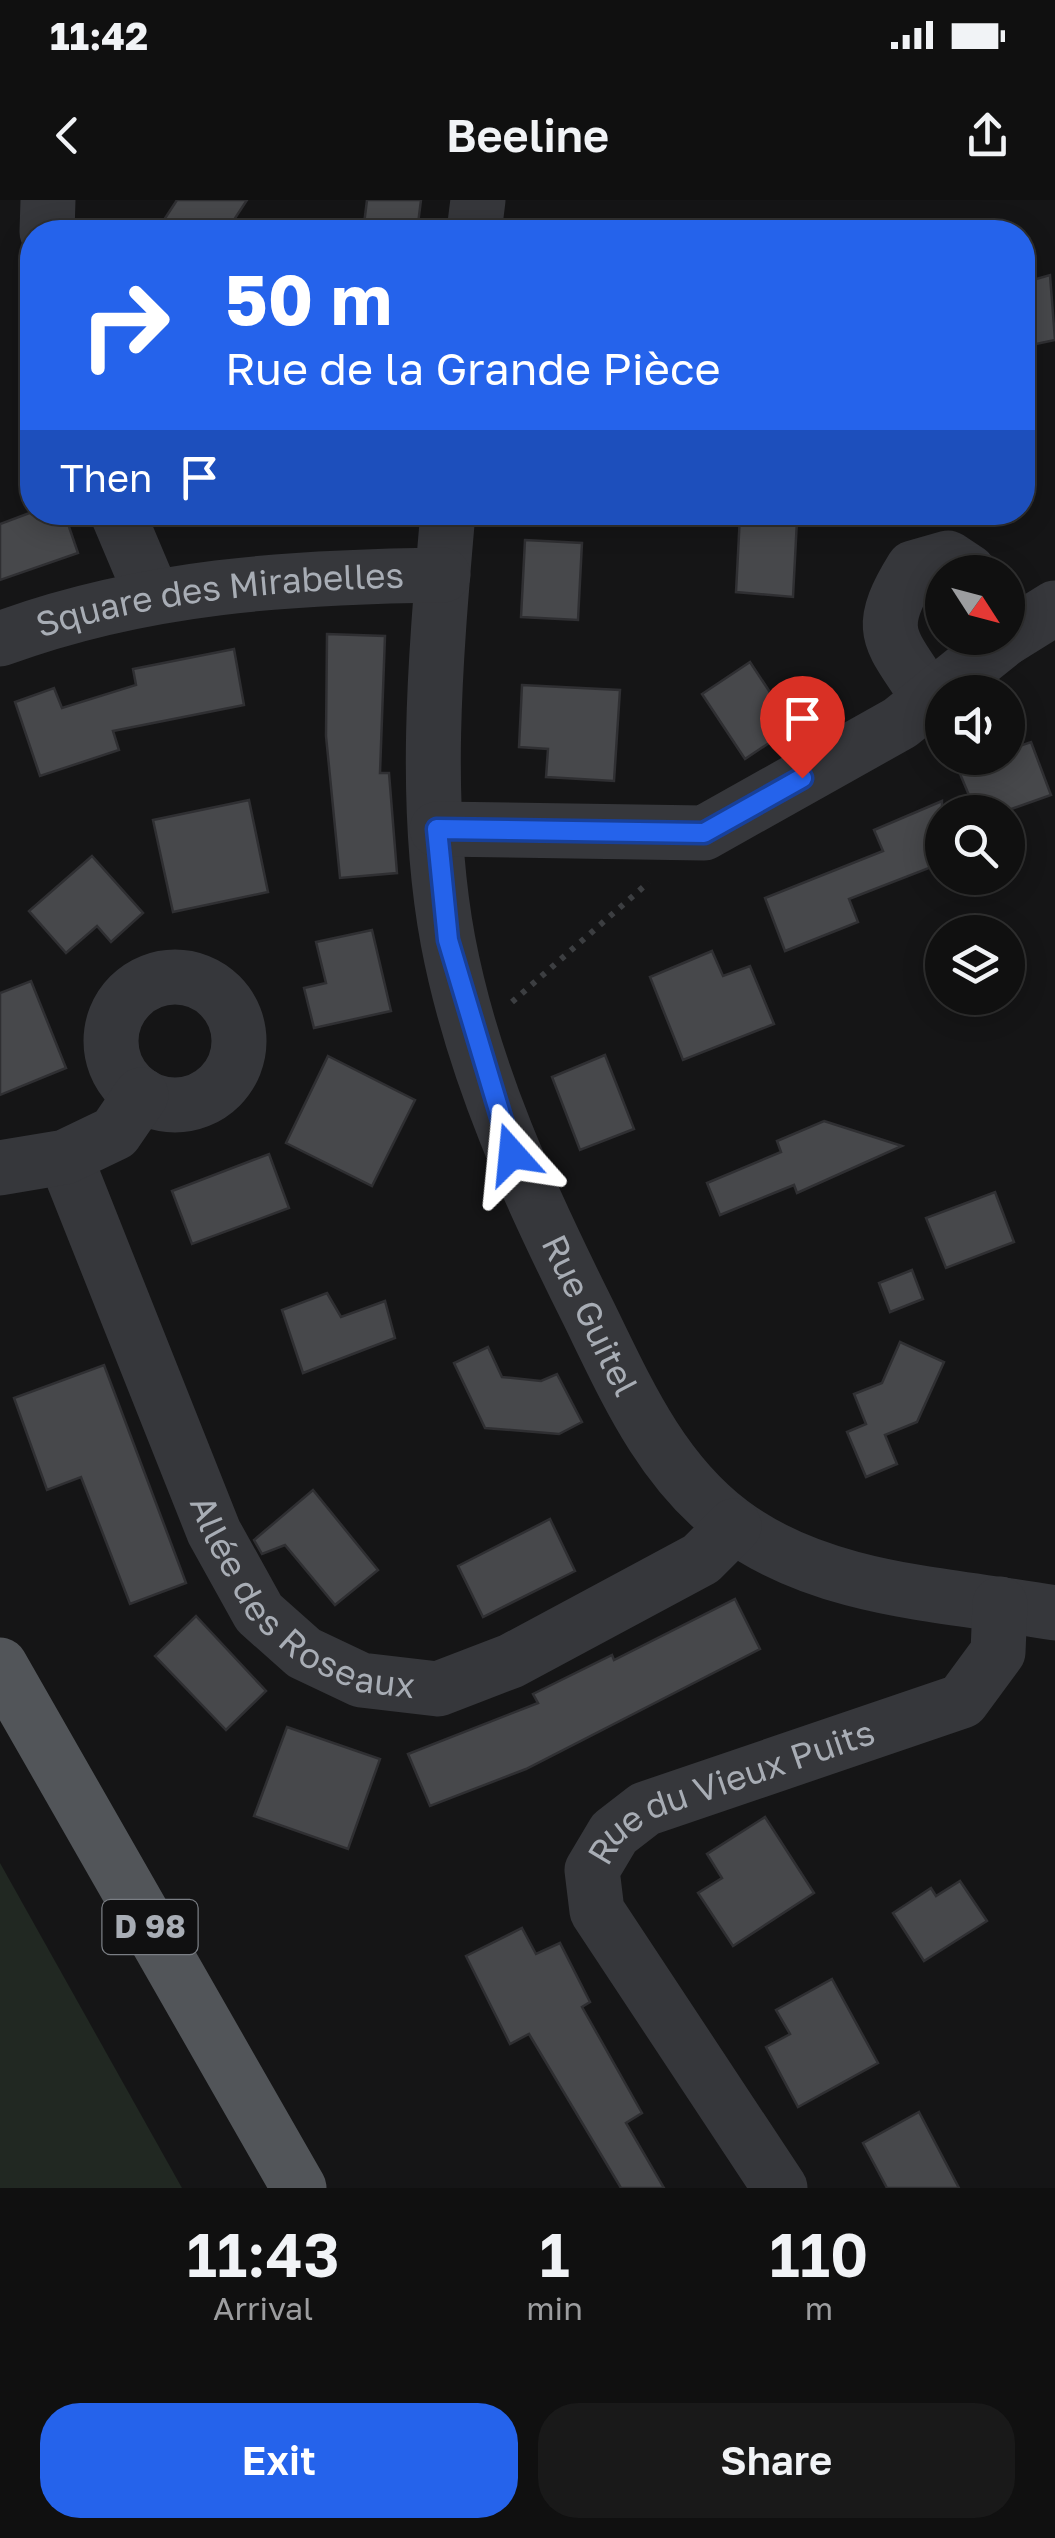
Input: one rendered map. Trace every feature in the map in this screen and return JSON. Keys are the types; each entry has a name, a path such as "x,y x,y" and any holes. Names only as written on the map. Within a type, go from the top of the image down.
{"main road":[{"name":"D 98","path":"0,1665 299,2188"}],"street":[{"path":"123,525 152,594"},
{"name":"Rue Guitel","path":"447,525 435,714 437,829 448,940 473,1036 512,1154 638,1415 684,1484 734,1526 809,1565 868,1584 1055,1613"},
{"path":"925,564 912,568 890,604 890,637 925,693"},
{"name":"Square des Mirabelles","path":"0,640 152,594 329,578 443,576"},
{"path":"958,675 981,655"},
{"path":"437,829 704,833 900,723 925,702"},
{"path":"0,1168 65,1156 116,1133 140,1095"},
{"name":"Allée des Roseaux","path":"65,1156 214,1532 259,1612 304,1654 361,1680 438,1689 511,1661 701,1559 734,1526"},
{"name":"Rue du Vieux Puits","path":"780,2188 598,1911 592,1870 614,1833 645,1808 962,1701 998,1652 1000,1604"}],"path":[{"path":"473,1036 704,833"}],"shaded area":[{"path":"0,1863 182,2188 0,2188"}],"building":[{"path":"177,200 247,200 234,220 164,220"},
{"path":"367,200 421,200 418,220 364,220"},
{"path":"1050,275 1055,340 1035,344 1035,279"},
{"path":"20,516 20,525 68,525 78,553 0,580 0,524"},
{"path":"739,525 797,525 793,597 736,592"},
{"path":"525,540 582,543 578,620 521,617"},
{"path":"327,634 385,636 380,773 389,773 397,873 340,878 326,736"},
{"path":"234,649 244,705 113,731 119,750 40,776 15,702 54,688 62,708 136,685 133,669"},
{"path":"750,662 793,727 745,759 702,694"},
{"path":"522,685 620,690 614,781 546,777 548,749 519,747"},
{"path":"1031,742 1051,795 1025,804 1025,795 969,795 961,775 1025,775 1025,744"},
{"path":"249,800 268,892 173,912 153,820"},
{"path":"925,808 925,870 849,899 858,922 785,951 765,898 883,851 874,830"},
{"path":"92,856 143,913 111,942 97,926 66,953 29,911"},
{"path":"372,930 391,1011 314,1028 304,988 326,983 316,942"},
{"path":"712,951 723,976 750,966 774,1024 683,1060 650,977"},
{"path":"31,981 66,1068 0,1095 0,993"},
{"path":"605,1055 634,1129 580,1150 552,1077"},
{"path":"328,1056 415,1100 372,1186 286,1143"},
{"path":"824,1121 902,1146 797,1193 794,1185 720,1215 707,1183 781,1152 777,1141"},
{"path":"269,1154 289,1208 192,1244 172,1191"},
{"path":"995,1192 1014,1242 946,1268 926,1218"},
{"path":"912,1270 923,1299 890,1312 879,1283"},
{"path":"327,1293 341,1317 385,1301 395,1338 303,1373 282,1310"},
{"path":"900,1342 944,1362 917,1422 885,1435 897,1464 866,1477 847,1432 866,1424 854,1394 882,1383"},
{"path":"488,1347 502,1377 541,1381 557,1374 582,1422 559,1434 485,1428 454,1363"},
{"path":"104,1365 186,1583 130,1604 81,1477 47,1490 14,1398"},
{"path":"313,1490 378,1570 335,1605 285,1545 262,1554 254,1540"},
{"path":"550,1519 575,1571 483,1617 458,1566"},
{"path":"735,1599 760,1649 526,1769 430,1806 408,1754 538,1703 533,1694 612,1655 614,1660"},
{"path":"196,1616 266,1691 226,1730 155,1656"},
{"path":"287,1727 380,1759 348,1849 254,1816"},
{"path":"765,1817 814,1893 733,1946 698,1893 722,1878 707,1854"},
{"path":"960,1881 987,1921 924,1961 893,1913 931,1888 936,1896"},
{"path":"522,1928 536,1954 560,1943 590,2002 582,2007 642,2113 626,2123 664,2188 621,2188 529,2034 510,2044 466,1956"},
{"path":"832,1979 878,2063 798,2107 766,2047 790,2034 776,2010"},
{"path":"919,2112 959,2188 887,2188 863,2143"}],"route":[{"path":"512,1154 473,1036 448,940 437,829 704,833 802,778"}]}
